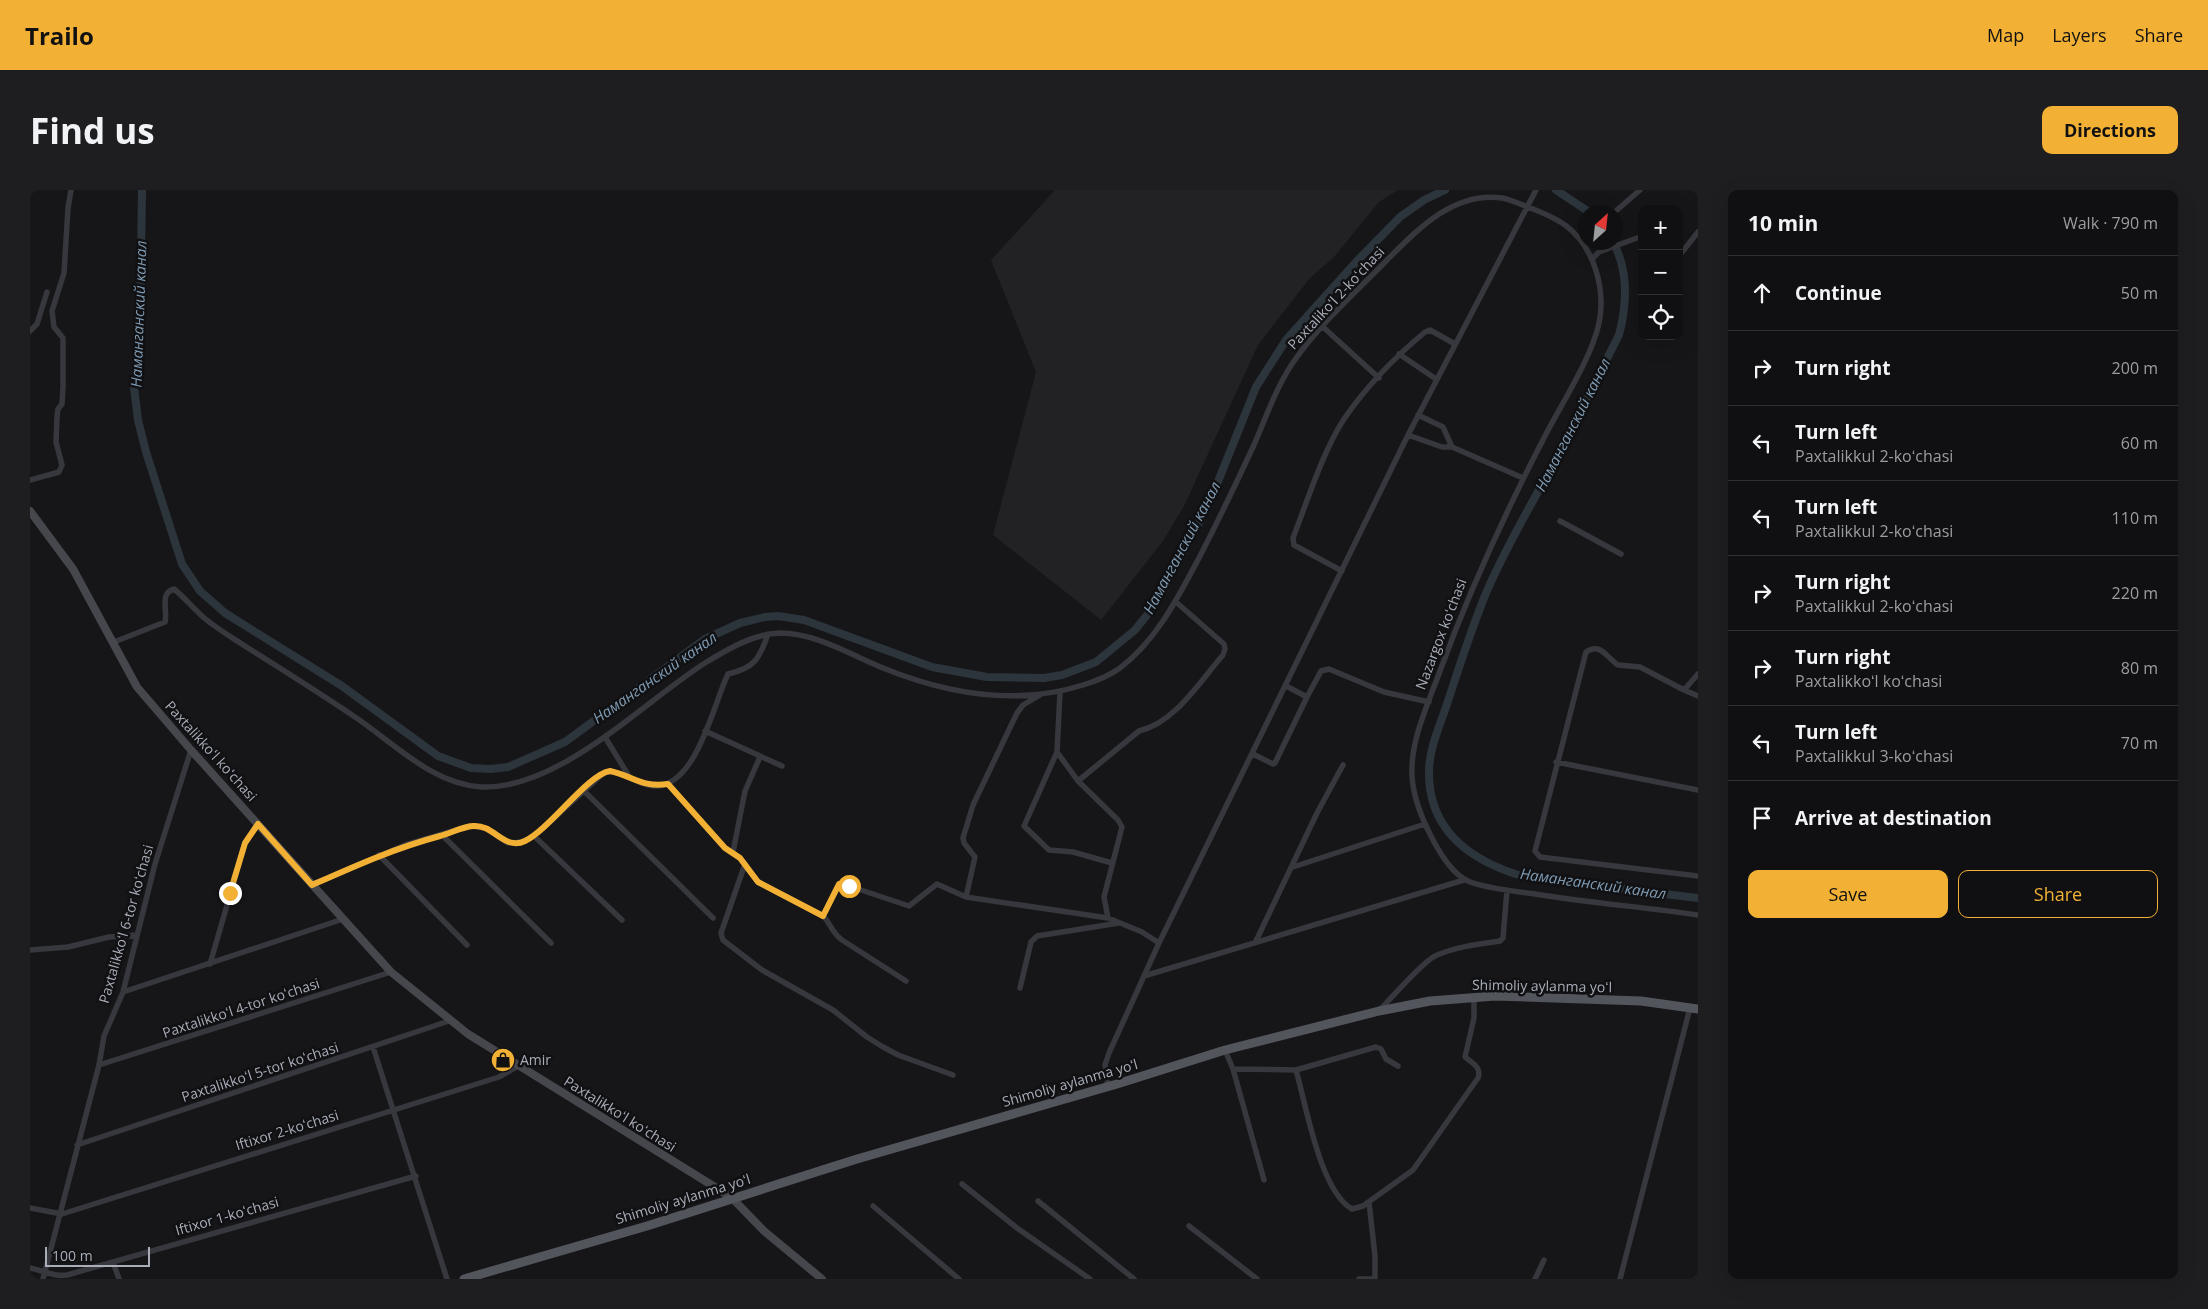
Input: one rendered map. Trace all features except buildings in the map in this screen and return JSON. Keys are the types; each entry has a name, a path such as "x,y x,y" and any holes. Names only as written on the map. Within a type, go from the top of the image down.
{"main road":[{"name":"Shimoliy aylanma yoʻl","path":"464,1279 646,1226 731,1197 1108,1087 1225,1050 1379,1011 1430,1001 1537,997 1641,1001 1694,1009"}],"street":[{"path":"30,480 62,469 56,442 58,409 62,404 63,338 54,326 52,311 64,273 71,190"},
{"path":"1108,1087 1105,1065 1159,943 1436,379 1536,190"},
{"path":"1623,205 1640,190"},
{"name":"Paxtalikoʻl 2-koʻchasi","path":"966,897 975,857 964,843 963,838 973,805 1023,705 1042,694 1060,692 1103,678 1123,666 1152,637 1176,602 1218,520 1288,371 1323,327 1415,232 1436,215 1463,203 1498,197 1527,206"},
{"name":"Nazargox koʻchasi","path":"1464,880 1434,841 1415,801 1412,778 1413,753 1467,596 1523,478 1586,358 1599,327 1601,304 1592,259 1578,236 1569,227 1555,218 1527,206"},
{"path":"1683,251 1698,232"},
{"path":"1592,259 1599,252 1634,239"},
{"path":"30,331 38,324 47,292"},
{"path":"1323,327 1379,378"},
{"path":"1342,571 1294,545 1293,538 1340,427 1356,403 1399,354 1430,330 1455,344"},
{"path":"1399,354 1436,379"},
{"path":"1418,415 1443,427 1452,446"},
{"path":"1408,435 1442,447 1452,446 1523,478"},
{"name":"Paxtalikkoʻl koʻchasi","path":"30,511 73,569 137,687 191,750 391,972 449,1021 518,1066 731,1197 764,1231 822,1279"},
{"path":"1560,521 1621,554"},
{"path":"114,642 166,622 166,595 169,590 174,588 207,620 371,728 433,773 456,782 482,787 517,783 562,763 605,737 667,689 728,649 768,634 788,633 815,640 915,681 940,688 996,695 1042,694"},
{"path":"1078,781 1140,731 1146,730 1174,712 1223,655 1224,644 1176,602"},
{"path":"312,885 405,845 478,826 486,828 508,843 522,842 534,836 605,772 615,772 630,779 654,786 668,784 678,778 694,758 728,674 749,668 763,647 768,634"},
{"path":"1698,696 1640,667 1618,665 1605,651 1590,650 1582,659 1534,851 1538,856 1698,876"},
{"path":"1253,754 1273,764 1275,763 1307,697 1322,671 1329,668 1384,692 1429,702"},
{"path":"1684,690 1698,674"},
{"path":"1286,686 1307,697"},
{"path":"1060,692 1057,752 1024,826 1049,850 1073,852 1112,863"},
{"path":"705,731 782,766"},
{"path":"605,737 630,779"},
{"name":"Paxtalikkoʻl 6-tor koʻchasi","path":"43,1279 62,1214 99,1066 104,1036 122,992 155,864 191,750"},
{"path":"1057,752 1078,781 1118,820 1122,827 1104,897 1108,918"},
{"path":"733,852 745,790 757,755"},
{"path":"1556,762 1698,790"},
{"path":"1256,941 1313,822 1343,765"},
{"path":"668,784 725,848 733,852 745,864 758,882 823,916 838,937 906,981"},
{"path":"583,790 713,918"},
{"path":"210,964 245,843 258,824"},
{"path":"1293,867 1425,824"},
{"path":"442,835 551,943"},
{"path":"534,836 622,920"},
{"path":"379,855 467,945"},
{"path":"745,864 722,933 723,940 762,970 833,1010 866,1037 883,1047 898,1055 953,1075"},
{"path":"1144,976 1464,880 1507,890 1698,915"},
{"path":"823,916 839,884 842,883 903,906 912,904 937,884 966,897 1108,918 1142,932 1159,943"},
{"path":"1379,1011 1433,957 1468,946 1500,941 1503,938 1507,890"},
{"path":"122,992 343,919"},
{"path":"1020,988 1031,942 1037,936 1119,923"},
{"path":"30,950 68,947 109,938 137,935"},
{"name":"Paxtalikkoʻl 4-tor koʻchasi","path":"99,1066 391,972"},
{"path":"1296,1070 1326,1177 1345,1205 1357,1209 1405,1177 1419,1163 1478,1078 1477,1067 1465,1056 1474,1018 1474,998"},
{"path":"1620,1279 1694,1009"},
{"name":"Paxtalikkoʻl 5-tor koʻchasi","path":"78,1145 373,1048 449,1021"},
{"path":"1233,1069 1296,1070 1376,1047 1381,1049 1386,1059 1398,1066"},
{"path":"373,1048 416,1176 447,1279"},
{"path":"1225,1050 1233,1069 1264,1180"},
{"name":"Iftixor 2-koʻchasi","path":"62,1214 499,1078 518,1066"},
{"name":"Iftixor 1-koʻchasi","path":"30,1268 45,1271 53,1276 67,1275 416,1176"},
{"path":"962,1184 1017,1228 1090,1279"},
{"path":"1038,1201 1132,1278"},
{"path":"1359,1279 1373,1279 1375,1256 1369,1202"},
{"path":"873,1206 959,1279"},
{"path":"30,1208 62,1214"},
{"path":"1190,1226 1256,1279"},
{"path":"1535,1279 1544,1260"},
{"path":"113,1262 119,1279"}],"shaded area":[{"path":"1055,190 1398,190 1379,202 1334,257 1310,278 1258,345 1184,506 1163,541 1101,620 993,535 1036,372 991,260"}],"waterway":[{"name":"Наманганский канал","path":"142,190 140,322 134,387 138,420 146,452 182,564 200,591 225,613 342,686 438,756 471,768 491,769 508,767 565,742 705,639 740,623 765,617 778,616 804,620 932,667 987,677 1044,678 1062,675 1096,662 1135,630 1155,605 1209,504 1256,387 1286,340 1357,261 1400,217 1424,200 1445,190"},
{"name":"Наманганский канал","path":"1556,190 1578,205"},
{"name":"Наманганский канал","path":"1617,250 1622,264 1625,288 1624,311 1619,335 1484,598 1433,743 1429,771 1431,792 1436,811 1445,827 1457,841 1488,863 1506,871 1525,877 1698,898"}],"place":[{"name":"Amir","path":"503,1060"}],"route":[{"path":"230,893 245,843 258,824 312,885 405,845 470,826 486,828 508,843 522,842 534,836 583,790 605,772 610,771 642,784 654,786 668,784 725,848 740,858 758,882 823,916 839,884 842,883 849,886"}]}
